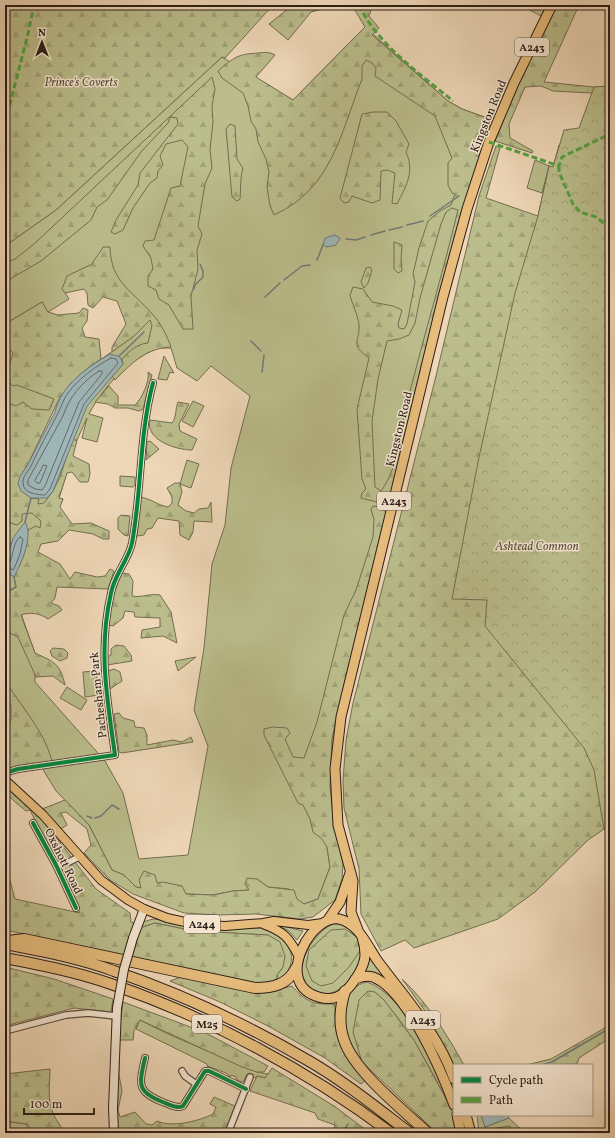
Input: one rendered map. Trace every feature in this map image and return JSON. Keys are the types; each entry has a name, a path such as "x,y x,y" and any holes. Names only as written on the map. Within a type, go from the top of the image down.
{"highway":[{"name":"Kingston Road","path":"360,934 352,912 354,881 350,873 338,825 335,768 341,717 467,209 488,142 514,83 552,5"},
{"path":"325,922 338,919 346,921 360,934 365,956 363,966 355,979 345,991 339,996 331,999 323,999 310,994 302,988 298,980 296,968 299,957 307,940 325,922 340,902 350,873"},
{"path":"354,892 355,910 359,922 383,966"},
{"name":"A243","path":"360,934 426,1025 441,1050 453,1077"},
{"name":"M25","path":"5,943 24,939 255,988 269,988 286,982 292,976 296,968"},
{"name":"M25","path":"5,943 58,955 113,970 160,987 237,1022 310,1061 364,1097 410,1133"},
{"name":"M25","path":"5,958 60,969 110,984 152,1000 232,1035 303,1074 391,1133"},
{"name":"A243","path":"355,979 362,976 372,977 383,982 391,991 418,1026 433,1053 453,1103"},
{"path":"345,991 341,1005 340,1026 344,1041 356,1061 384,1092 428,1133"},
{"path":"457,1116 461,1133"},
{"path":"466,1116 471,1133"}],"main road":[{"name":"Oxshott Road","path":"5,780 44,815 79,857 113,890 144,909 167,918 194,924 225,926 262,924 274,921 308,925 325,922"},
{"path":"114,1133 113,1108 116,1012 124,969 132,938 144,909"},
{"name":"Oxshott Road","path":"262,924 285,935 299,957"}],"street":[{"name":"Pachesham Park","path":"5,773 115,755 103,668 104,636 111,591 119,569 132,544 146,419 153,384"},
{"name":"Oxshott Road","path":"33,823 56,865 76,908"},
{"name":"Oxshott Road","path":"56,865 69,862 79,857"},
{"path":"5,1031 76,1013 116,1012"},
{"path":"145,1058 141,1084 145,1093 180,1108 183,1106 196,1084 207,1070 246,1088"},
{"path":"182,1071 186,1078 196,1084"},
{"path":"228,1133 250,1077"}],"green space":[{"name":"Prince's Coverts","path":"5,5 273,5 225,58 222,57 56,210 5,246"},
{"path":"293,5 327,5 322,9 311,12 288,40 269,24"},
{"path":"352,5 373,5 369,16 379,28 372,35 448,101 462,109 490,119 491,123 470,186 389,501 385,504 361,498 362,493 366,489 362,479 357,409 369,358 357,346 359,325 350,295 353,287 363,289 372,302 393,306 402,310 398,324 399,328 404,329 407,324 415,282 413,274 419,248 428,221 440,211 451,205 455,194 452,193 448,185 448,163 452,158 435,116 375,76 376,68 372,63 366,60 362,66 362,79 340,138 322,175 294,204 274,215 270,206 267,187 269,172 266,159 258,142 256,129 251,121 248,106 243,93 222,78 218,71 232,59 241,55 263,52 271,53 275,55 256,77 293,100 365,27","holes":["452,208 458,210 408,399 396,459 392,471 381,491 375,487 372,421 378,379 387,341 399,339 409,335 415,323 420,298 441,224 446,212"]},
{"path":"520,5 550,5 543,17"},
{"path":"557,5 579,5 544,82 594,87 610,86 602,92 592,93 553,91 541,86 525,87 509,124 510,138 533,151 532,153 495,141 520,79"},
{"path":"365,27 448,101 462,109 490,119 491,123 470,186 389,501 382,504 380,507 384,509 332,738 330,786 333,817 339,844 327,847 330,867 318,899 304,904 296,899 289,889 268,887 257,879 250,890 233,891 213,895 186,894 136,887 124,875 112,870 89,825 56,791 42,768 5,686 5,501 35,498 100,360 134,336 149,320 98,268 63,289 69,299 48,312 42,302 10,321 54,399 48,413 5,410 5,246 56,210 222,57 293,100","holes":["159,348 171,348 177,368 197,381 211,366 250,396 231,468 225,525 212,564 204,648 194,710 208,746 188,855 139,859 123,793 105,761 35,682 35,653 15,597 63,499 59,498 77,440 87,418 82,438 97,442 103,418 89,414 95,404 110,384 128,366"]},
{"path":"212,77 215,89 212,106 213,122 210,150 212,168 205,184 198,226 202,234 197,250 198,269 191,296 193,329 183,329 169,305 159,299 156,290 148,286 148,276 153,269 151,258 143,246 145,241 154,240 171,188 180,186 188,147 182,140 166,144 160,156 163,165 158,171 157,178 150,183 133,208 123,230 115,234 111,232 116,220 138,185 140,173 178,124 177,118 170,117 168,123 141,152 107,200 97,207 91,220 41,261 5,282 5,263 15,259 34,244"},
{"name":"Ashtead Common","path":"610,86 610,831 604,829 594,770 584,748 485,626 487,600 452,599 478,462 515,293 538,216 549,166 553,167 564,130 579,128 594,87"},
{"path":"387,112 396,121 409,144 406,152 410,166 408,179 397,204 392,203 395,173 387,170 381,171 380,200 372,203 352,196 349,202 344,203 340,198 362,114"},
{"path":"230,124 235,126 237,159 243,168 240,199 237,201 232,197 226,129"},
{"path":"559,145 536,453 610,831 604,829 588,840 535,892 498,919 414,948 405,940 381,951 361,914 359,869 344,808 343,781 346,740 353,703 436,376 479,196 496,146 500,148 486,198 538,216 549,166 553,167"},
{"path":"535,160 549,166 542,193 527,188"},
{"path":"394,242 402,245 402,271 398,273 394,269"},
{"path":"103,247 110,247 111,259 119,278 156,318 164,330 171,347 154,350 147,353 134,362 115,380 112,376 123,364 122,359 127,353 140,345 148,343 152,325 150,320 134,336 112,352 112,347 126,324 117,301 103,297 93,308 88,305 87,293 84,289 65,293 62,289 67,276 92,264"},
{"path":"370,267 372,270 368,283 364,288 361,282 366,268"},
{"path":"42,302 48,312 58,315 79,313 83,308 88,310 87,321 82,328 85,337 99,339 101,359 74,380 60,397 27,466 20,476 31,498 39,499 38,504 44,503 53,491 60,477 72,440 77,440 73,456 89,464 90,474 88,482 80,482 72,472 67,473 59,498 63,499 60,507 72,524 91,523 109,531 109,539 103,539 93,534 69,530 58,541 41,544 38,552 60,564 70,579 75,572 97,577 105,576 110,569 114,571 108,589 57,587 55,598 51,603 59,606 62,610 48,619 42,615 21,615 35,653 55,664 61,672 65,685 53,676 36,677 18,637 6,631 5,628 5,549 7,543 12,544 7,561 7,571 14,577 24,555 28,530 36,526 40,528 41,521 32,513 22,514 22,521 17,525 5,521 5,402 16,406 23,402 32,409 49,410 54,399 17,385 13,386 10,383 7,375 13,353 5,344 5,324"},
{"path":"164,356 174,373 170,372 167,380 158,379"},
{"path":"148,372 152,375 143,409 139,411 128,408 115,408 108,404 95,402 109,386 118,396 118,405 135,405 145,389 148,380"},
{"path":"193,401 204,406 193,427 182,421"},
{"path":"178,402 189,404 179,424 180,431 197,439 192,450 185,450 170,446 157,438 152,433 150,427 150,420 172,423 175,418"},
{"path":"150,441 159,449 146,460 147,442"},
{"path":"187,460 199,464 191,488 180,484"},
{"path":"120,476 135,477 135,485 133,487 120,486"},
{"path":"175,483 180,483 182,492 178,505 186,511 194,513 199,509 208,508 211,502 212,522 194,521 193,532 189,540 180,535 179,521 158,518 152,528 147,529 144,535 137,536 140,497 168,507 172,503 172,497 167,488"},
{"path":"373,506 380,507 387,513 332,738 330,786 333,817 343,864 342,879 335,900 313,917 300,919 256,914 217,915 184,913 133,894 110,880 84,853 91,845 87,829 66,812 61,813 67,825 61,829 42,809 65,800 89,825 112,870 124,875 136,887 141,888 139,880 144,871 155,875 157,883 163,882 182,886 186,894 213,895 233,891 249,890 245,884 247,878 257,879 268,887 294,890 297,899 304,904 318,899 330,867 327,847 322,839 313,832 310,819 303,805 298,803 264,735 264,729 273,727 287,728 290,733 285,739 293,757 304,758 317,722 344,615 356,590 373,537 374,519 371,510"},
{"path":"121,515 130,516 128,536 124,535 118,529 118,518"},
{"path":"122,573 129,574 133,581 132,596 160,595 171,612 177,643 163,636 141,638 142,630 160,627 160,618 135,617 134,612 125,611 123,618 113,626 108,625 115,592"},
{"path":"116,645 124,646 131,655 132,661 107,665 107,657 111,655 111,649"},
{"path":"53,648 64,649 68,653 67,658 60,661 52,656 50,651"},
{"path":"196,657 178,671 175,661"},
{"path":"114,669 120,672 122,681 110,689 108,671"},
{"path":"96,671 99,695 85,697 83,672"},
{"path":"5,680 44,739 52,761 5,771 5,728 11,720 11,707"},
{"path":"67,687 87,700 81,710 60,698"},
{"path":"119,713 123,718 134,721 135,727 144,728 147,735 147,745 173,740 182,742 191,737 193,742 122,753 119,752 114,714"},
{"path":"5,785 41,818 96,889 130,913 131,922 143,927 155,923 194,931 268,935 280,942 285,956 283,967 277,975 277,981 267,984 251,983 5,930 5,862 15,899 80,913 30,810 26,811 12,800 7,793"},
{"path":"153,919 223,928 264,928 272,930 289,944 291,950 291,960 289,970 277,981 277,975 283,967 268,935 194,931 155,923 143,927 140,926 143,922"},
{"path":"275,924 303,931 297,940 289,931"},
{"path":"333,924 343,925 353,930 360,938 363,948 360,962 351,978 338,990 324,994 311,991 304,983 301,974 307,951 314,940 323,930"},
{"path":"345,929 358,938 360,951 349,967 333,983 321,986 312,981 306,966 309,950 331,930"},
{"path":"370,956 384,973 387,981 374,973 364,972"},
{"path":"5,967 54,979 113,999 111,1012 74,1008 5,1026"},
{"path":"181,977 276,990 292,986 306,999 321,1004 335,1004 336,1027 341,1046 350,1062 365,1081 361,1084 325,1058 268,1026 220,1002 170,981"},
{"path":"402,979 429,1009 463,1064 453,1064 425,1011"},
{"path":"367,982 381,990 395,1002 419,1036 438,1075 451,1108 418,1047 398,1018 375,992 362,1062 348,1039 345,1030 344,1015 347,1000 350,994 360,984"},
{"path":"368,991 375,992 384,1000 414,1040 451,1108 457,1133 437,1133 362,1062 353,1032 359,1000"},
{"path":"123,1002 204,1032 268,1066 264,1072 257,1072 242,1067 140,1020 134,1031 133,1040 119,1040 119,1075 122,1091 118,1110 120,1117 135,1112 146,1124 152,1125 157,1121 170,1124 185,1123 213,1114 216,1107 210,1104 214,1097 235,1106 224,1133 189,1131 174,1133 142,1133 129,1130 124,1133 118,1133 116,1068"},
{"path":"140,1020 168,1034 257,1072 268,1074 265,1078 257,1076 256,1078 247,1074 244,1081 241,1082 236,1079 236,1077 231,1075 230,1077 226,1073 207,1066 207,1064 136,1029"},
{"path":"610,1025 610,1038 579,1058 577,1064 530,1064 551,1059"},
{"path":"272,1068 334,1106 370,1133 333,1133 335,1125 318,1119 315,1113 250,1091 257,1076 265,1078"},
{"path":"50,1069 49,1097 51,1108 64,1133 33,1133 26,1124 5,1121 5,1074"},
{"path":"477,1116 481,1116 485,1127 509,1118 525,1133 479,1133"},
{"path":"5,1121 26,1124 33,1133 5,1133"},
{"path":"510,1126 514,1133 487,1133 497,1128"}],"water":[{"path":"335,235 340,238 336,245 327,247 323,245 325,238"},
{"path":"110,354 120,357 123,364 87,406 53,491 47,498 31,498 21,491 18,484 20,476 27,466 55,412 58,402 69,385 76,378"},
{"path":"25,522 28,535 26,550 14,577 7,571 5,566 13,538"},
{"path":"481,1116 508,1116 509,1118 485,1127"}],"waterway":[{"path":"430,216 459,196"},
{"path":"407,225 423,221"},
{"path":"389,230 402,227"},
{"path":"371,235 385,231"},
{"path":"346,239 356,240 365,237"},
{"path":"317,260 323,245"},
{"path":"194,289 195,285 203,277 203,271 200,264"},
{"path":"284,280 302,266 310,265"},
{"path":"265,297 280,283"},
{"path":"119,356 144,332"},
{"path":"251,341 261,351"},
{"path":"262,372 264,355"},
{"path":"25,522 31,498"},
{"path":"5,599 9,591 16,587 14,577"},
{"path":"95,818 101,816 112,805 119,809"},
{"path":"87,816 92,818"},
{"path":"545,1064 552,1062 610,1028"},
{"path":"342,1133 348,1124"},
{"path":"485,1127 485,1133"}],"marked path":[{"path":"5,123 34,5"},
{"path":"359,5 377,33 400,58 453,101"},
{"path":"489,142 559,166 562,157 610,134"},
{"path":"559,166 559,172 573,204 580,212 596,217 610,228"}],"cycle path":[{"path":"5,773 18,769 115,755 105,674 104,654 107,614 113,586 132,543 138,503 145,422 153,383"},
{"path":"33,823 56,865 76,908"},
{"path":"145,1058 141,1081 144,1091 156,1099 174,1106 183,1106 205,1071 209,1071 246,1089"}]}
